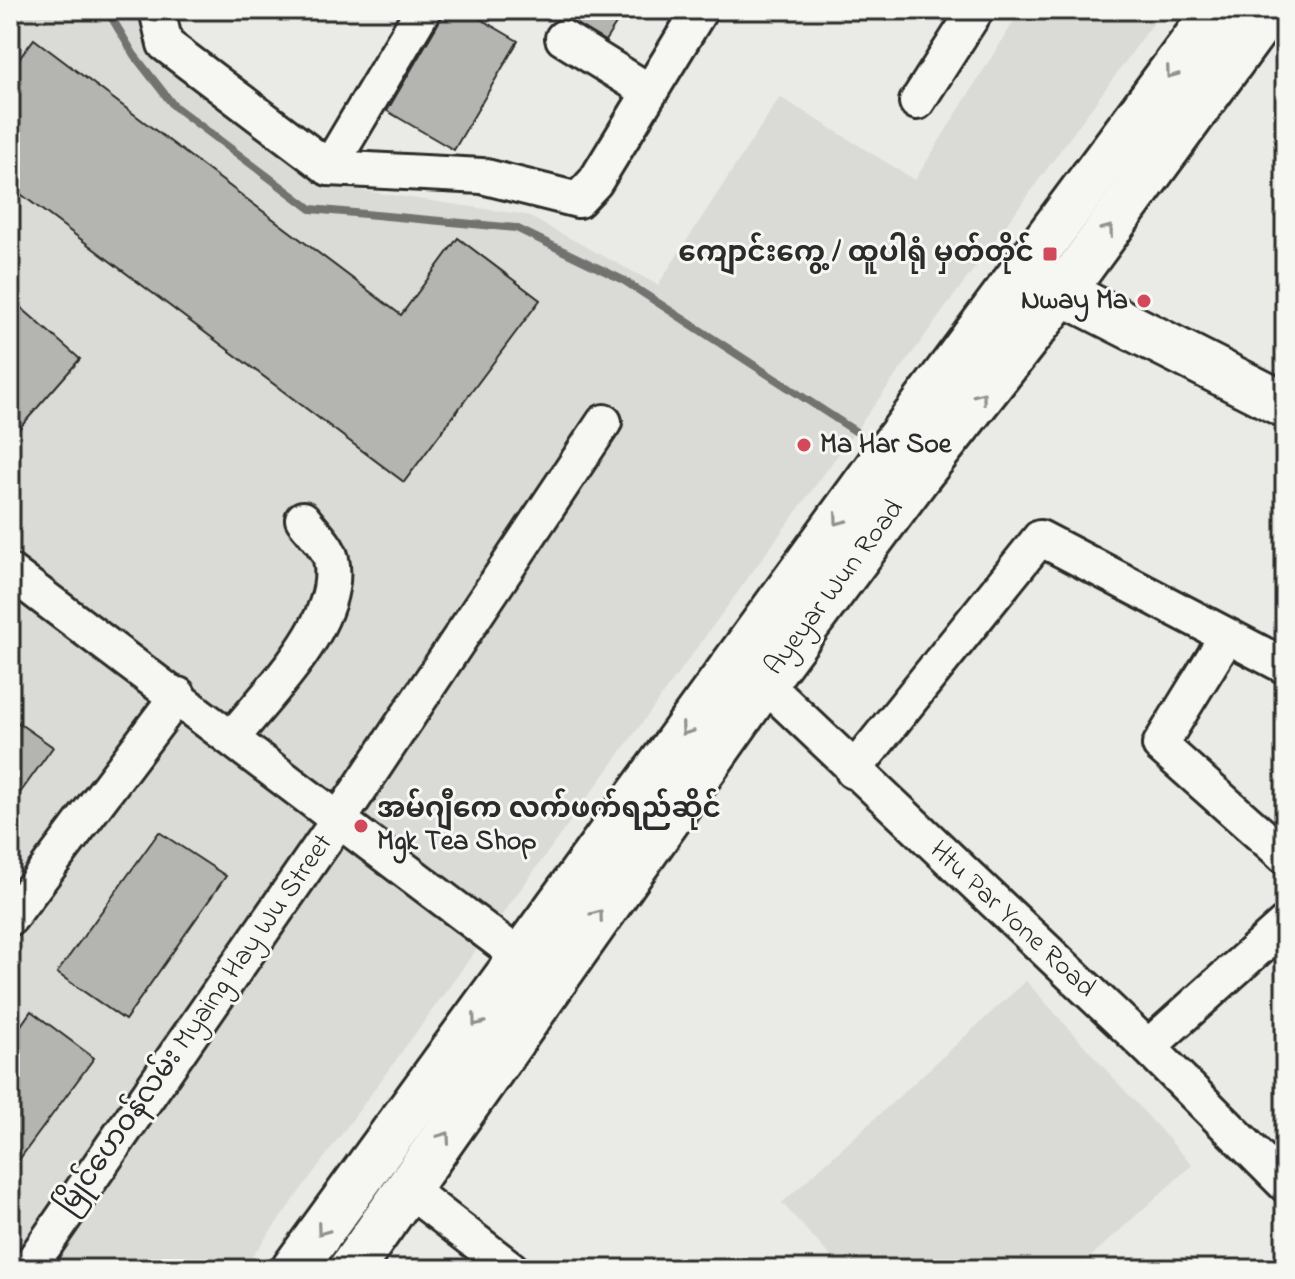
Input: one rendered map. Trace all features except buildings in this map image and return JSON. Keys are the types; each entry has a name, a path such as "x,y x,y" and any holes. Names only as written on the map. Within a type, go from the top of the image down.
{"main road":[{"name":"Ayeyar Wun Road","path":"539,969 750,673 1024,273 1217,10"},
{"name":"Ayeyar Wun Road","path":"750,673 915,480 1062,293 1269,10"},
{"path":"1024,273 1285,405"},
{"path":"351,1269 409,1190 539,969"},
{"path":"294,1269 539,969"}],"street":[{"path":"157,10 165,44 329,168 482,176 578,200 595,182 700,10"},
{"path":"329,168 423,10"},
{"path":"917,102 976,10"},
{"path":"563,38 650,92"},
{"name":"မြိုင်ဟေဝန်လမ်း Myaing Hay Wu Street","path":"28,1269 340,818 604,422"},
{"path":"233,737 316,632 331,592 330,557 303,519"},
{"path":"853,771 1040,538 1285,666"},
{"path":"10,572 178,695 539,969"},
{"path":"1227,636 1160,745 1285,856"},
{"name":"Htu Par Yone Road","path":"750,673 1148,1047 1285,1184"},
{"path":"10,918 178,695"},
{"path":"1148,1047 1285,924"},
{"path":"409,1190 511,1269"}],"shaded area":[{"path":"10,10 135,10 150,50 323,185 526,215 658,285 780,97 915,180 1021,10 1163,10 243,1269 10,1269"},
{"path":"1026,981 1192,1165 1077,1269 842,1269 782,1203"}],"waterway":[{"path":"107,10 134,55 174,106 311,209 516,228 623,280 855,431"}],"place":[{"name":"ကျောင်းကွေ့ / ထူပါရုံ မှတ်တိုင်","path":"1050,254"},
{"name":"Nway Ma","path":"1144,301"},
{"name":"Ma Har Soe","path":"804,445"},
{"name":"အမ်ဂျီကေ လက်ဖက်ရည်ဆိုင် Mgk Tea Shop","path":"361,826"}]}
